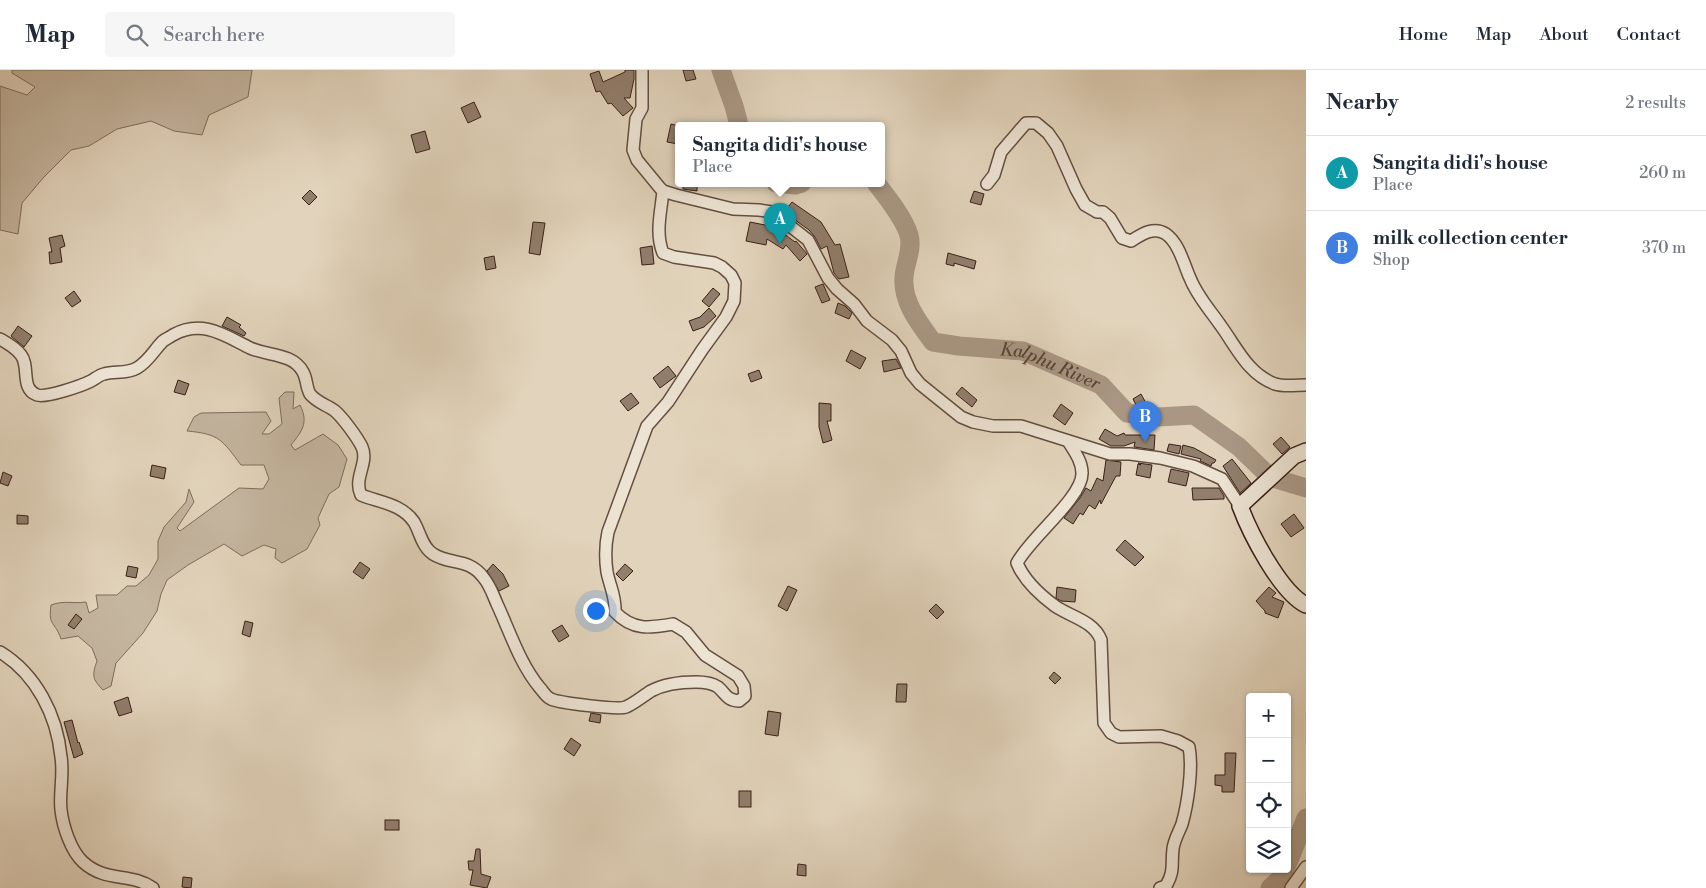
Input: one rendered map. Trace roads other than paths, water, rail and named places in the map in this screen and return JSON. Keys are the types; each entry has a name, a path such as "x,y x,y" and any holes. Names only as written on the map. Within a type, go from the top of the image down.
{"street":[{"path":"642,70 642,108 636,119 633,150 637,160 663,191 733,209 772,212 808,240 828,278 837,289 854,304 867,321 892,340 901,351 911,373 920,384 957,414 973,422 993,426 1020,426 1110,454 1130,454 1160,458 1200,469 1222,479 1240,506 1264,556 1284,586 1306,605"},
{"path":"987,184 994,175 1001,152 1026,123 1036,123 1048,133 1057,146 1085,205 1096,212 1104,212 1110,218 1122,238 1131,240 1147,231 1165,233 1172,240 1190,280 1208,310 1250,367 1263,378 1277,384 1306,385"},
{"path":"0,339 22,356 26,367 27,383 31,392 38,396 48,395 90,382 102,374 131,371 146,362 164,340 186,329 203,328 215,331 255,350 290,359 305,374 311,394 342,419 363,449 364,458 358,487 361,495 391,504 408,515 414,522 431,553 438,557 468,564 478,570 489,586 528,670 536,683 551,699 619,709 661,687 696,682 708,683 718,687 724,695 732,700 739,701 745,696 744,686 738,676 705,655 686,632 673,624 642,627 631,624 620,617 616,612 616,598 608,573 605,546 608,532 647,426 668,402 726,317 734,301 735,283 731,275 722,267 674,257 662,252 658,242 663,191"},
{"path":"1068,442 1078,458 1082,474 1077,490 1022,553 1017,563 1022,574 1055,606 1097,631 1101,640 1103,717 1104,723 1111,733 1119,737 1161,736 1178,741 1189,747 1191,756 1185,809 1182,825 1173,848 1172,876 1166,886 1160,888"},
{"path":"1240,506 1294,456 1306,451"},
{"path":"0,652 20,667 41,694 51,715 62,759 60,810 72,848 82,861 96,872 116,878 132,879 148,884 153,888"},
{"path":"1290,888 1306,867"}],"waterway":[{"name":"Kalphu River","path":"721,70 738,122"},
{"name":"Kalphu River","path":"879,187 907,228 910,241 904,277 906,295 912,312 933,342 1023,351 1101,385 1127,413 1158,417 1194,415 1239,447 1270,477 1306,488"},
{"path":"1291,855 1306,818"},
{"path":"1270,888 1284,873"}],"place":[{"name":"Sangita didi's house","path":"780,244"},
{"name":"milk collection center","path":"1145,442"}]}
